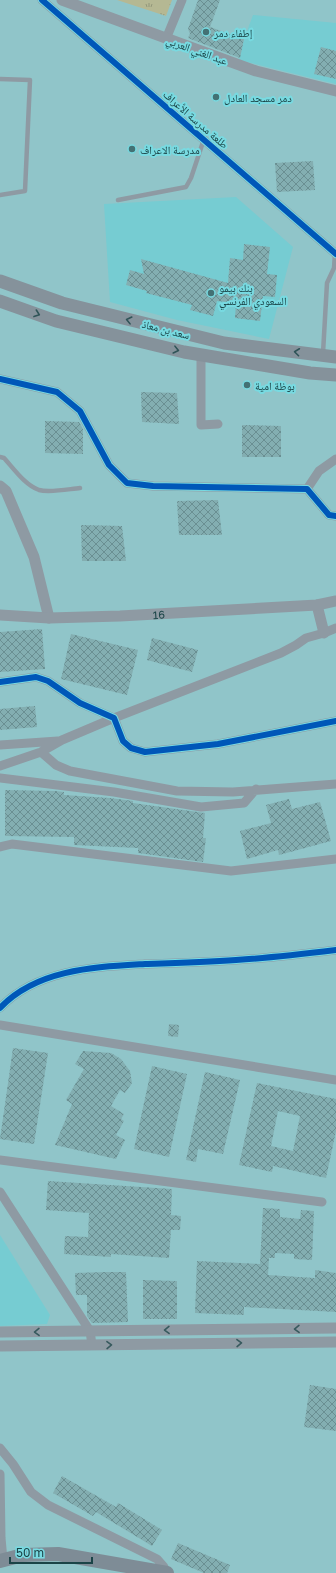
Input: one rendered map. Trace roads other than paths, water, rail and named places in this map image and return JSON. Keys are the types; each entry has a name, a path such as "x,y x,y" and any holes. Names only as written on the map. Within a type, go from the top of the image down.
{"main road":[{"name":"سعد بن معاذ","path":"0,281 62,303 224,343 330,356"},
{"name":"سعد بن معاذ","path":"0,301 56,321 201,355 310,373 336,375"},
{"path":"1,1561 23,1555 58,1554 165,1573"}],"street":[{"name":"طلعة مدرسة الأعراف","path":"42,0 336,253"},
{"name":"عبد الغني العربي","path":"62,0 256,71 336,91"},
{"path":"166,39 182,0"},
{"path":"201,355 201,425 218,424"},
{"path":"0,379 57,392 80,411 109,465 127,483 153,486 307,490 329,516 336,516"},
{"path":"307,490 319,471 336,459"},
{"path":"0,486 6,492 34,557 49,618"},
{"name":"16","path":"0,615 49,618 182,613 317,605 336,601"},
{"path":"317,605 324,633"},
{"path":"0,766 40,752 62,740 114,718 281,653 306,638 336,628"},
{"path":"0,682 36,677 48,681 80,703 114,718 123,741 131,748 145,752 218,744 336,721"},
{"path":"0,744 62,740"},
{"path":"40,752 56,765 70,771 177,791 233,792 256,789 336,784"},
{"path":"0,778 114,792 201,807 244,803 256,789"},
{"path":"0,847 12,844 231,871 336,859"},
{"path":"0,1008 16,993 30,986 58,975 76,971 113,966 244,959 336,950"},
{"path":"0,1025 336,1080"},
{"path":"0,1160 322,1202"},
{"path":"0,1192 90,1331 92,1345"},
{"path":"0,1332 336,1328"},
{"path":"0,1346 336,1342"},
{"path":"0,1448 13,1464 31,1492 48,1505 157,1559 164,1567 165,1573"},
{"path":"0,1474 1,1561"}],"lane":[{"path":"0,79 30,80 25,191 0,195"},
{"path":"118,200 186,187 191,178 204,139"},
{"path":"330,356 327,283 334,268 336,253"},
{"path":"0,457 4,458 21,477 39,490 46,491 80,488"}],"place":[{"name":"إطفاء دمر","path":"206,32"},
{"name":"دمر مسجد العادل","path":"216,97"},
{"name":"مدرسة الاعراف","path":"132,149"},
{"name":"بنك بيمو السعودي الفرنسي","path":"211,293"},
{"name":"بوظة امية","path":"247,385"}]}
